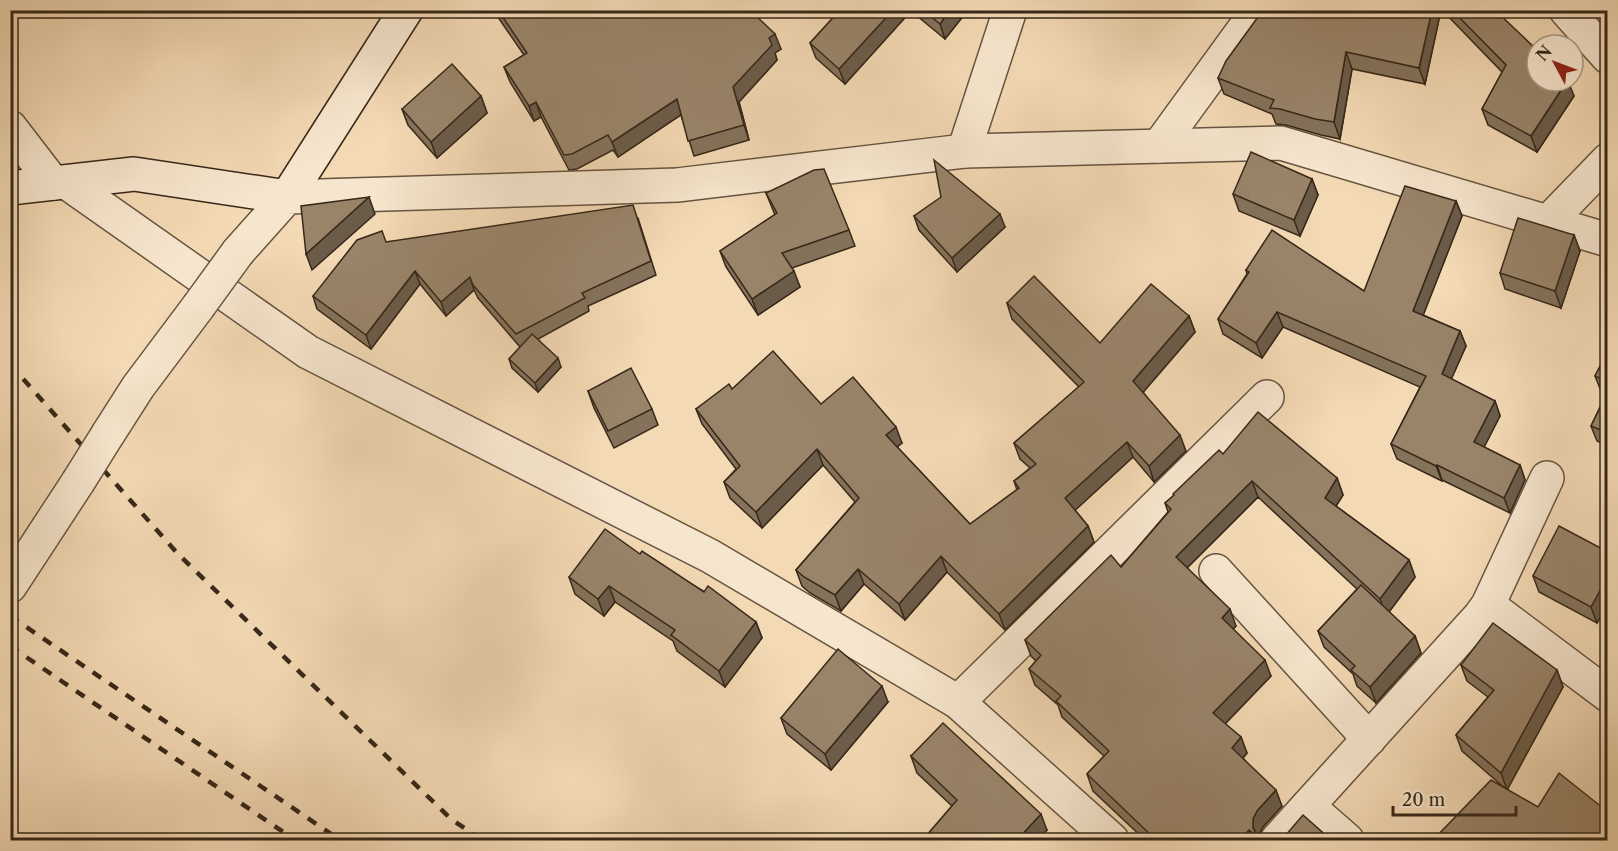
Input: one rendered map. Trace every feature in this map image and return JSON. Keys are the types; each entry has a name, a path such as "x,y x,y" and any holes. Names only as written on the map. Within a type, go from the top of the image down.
{"street":[{"path":"10,586 138,387 238,252 286,197 406,10"},
{"path":"964,151 1010,10"},
{"path":"1159,146 1258,10"},
{"path":"1566,10 1608,57"},
{"path":"10,127 59,183 308,352 710,556 958,702 1112,840"},
{"path":"10,188 134,174 286,197 677,185 964,151 1281,143 1608,240"},
{"path":"1548,222 1608,160"},
{"path":"958,702 1267,397"},
{"path":"1277,840 1471,628 1488,605 1547,478"},
{"path":"1216,571 1369,739"},
{"path":"1488,605 1608,695"},
{"path":"1308,806 1347,840"}],"building":[{"path":"498,10 750,10 775,34 769,38 772,45 733,87 744,125 688,141 677,99 612,142 608,135 572,154 564,155 536,102 529,106 504,67 527,53"},
{"path":"840,10 893,10 839,69 810,43"},
{"path":"923,10 950,10 940,24"},
{"path":"1263,10 1432,10 1419,68 1346,52 1334,122 1270,108 1274,100 1218,78 1226,61"},
{"path":"1452,10 1495,10 1525,39 1525,93 1559,93 1531,136 1482,109 1506,65"},
{"path":"452,64 481,96 431,142 402,109"},
{"path":"1251,152 1312,179 1294,220 1233,194"},
{"path":"934,160 1000,214 952,258 914,216 941,197"},
{"path":"824,169 849,230 782,253 794,271 752,299 720,251 777,213 766,193 814,170"},
{"path":"1405,186 1456,201 1413,311 1460,331 1442,374 1495,401 1474,442 1520,465 1504,498 1391,444 1426,376 1277,312 1256,343 1218,319 1249,272 1246,270 1272,230 1364,291"},
{"path":"369,197 306,254 301,206"},
{"path":"633,205 651,261 582,293 585,298 516,334 473,285 470,277 441,302 415,271 366,335 313,296 357,240 382,231 386,242"},
{"path":"1518,218 1574,235 1555,291 1500,273"},
{"path":"1034,276 1100,343 1151,284 1189,316 1133,381 1180,435 1149,466 1127,442 1065,498 1088,526 999,614 941,556 899,604 858,569 835,595 804,577 796,570 859,498 817,449 756,512 724,482 740,466 696,409 729,384 732,389 773,351 821,404 853,377 896,427 886,435 970,524 1019,488 1014,481 1036,464 1014,443 1084,382 1007,303"},
{"path":"532,334 558,358 535,383 509,359"},
{"path":"1608,351 1608,382 1595,376"},
{"path":"631,368 652,409 608,431 588,391"},
{"path":"1608,392 1608,433 1591,426"},
{"path":"1258,412 1337,478 1325,498 1409,560 1380,599 1252,481 1176,557 1230,609 1222,618 1265,660 1213,713 1241,737 1232,748 1276,790 1257,811 1253,819 1253,828 1258,837 1249,830 1240,840 1152,840 1154,838 1087,774 1109,751 1056,701 1061,696 1029,669 1041,655 1025,640 1111,555 1121,567 1171,509 1165,503 1219,450 1223,454"},
{"path":"1559,526 1608,552 1608,576 1591,607 1533,576"},
{"path":"605,529 640,554 642,551 704,592 708,586 756,622 719,671 671,635 675,630 609,586 598,599 569,577"},
{"path":"1361,585 1415,636 1370,687 1351,670 1355,666 1318,631"},
{"path":"1493,623 1557,670 1501,773 1456,735 1494,690 1461,665"},
{"path":"838,649 882,686 825,754 781,718"},
{"path":"943,723 1041,814 1017,840 934,840 927,835 957,800 911,756"},
{"path":"1559,773 1608,812 1608,840 1433,840 1491,780 1538,807"},
{"path":"1303,815 1329,838 1335,840 1278,840 1285,836"}],"railway":[{"path":"10,364 177,553 451,819 482,840"},
{"path":"10,616 340,840"},
{"path":"10,646 295,840"}]}
